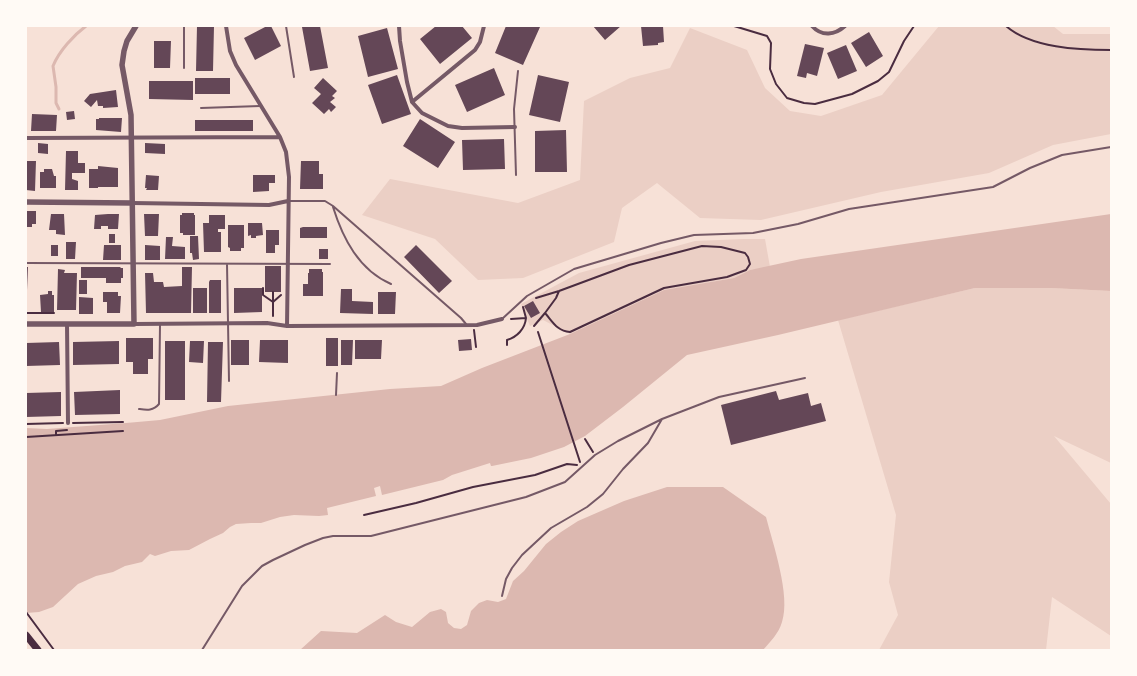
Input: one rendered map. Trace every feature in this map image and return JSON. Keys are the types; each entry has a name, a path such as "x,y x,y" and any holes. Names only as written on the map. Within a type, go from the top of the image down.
{"highway":[{"path":"26,635 38,650"}],"street":[{"path":"134,324 131,115 122,65 127,41 136,26"},
{"path":"226,26 226,36 236,65 280,137 286,152 288,163 287,326"},
{"path":"400,26 400,41 412,102 422,113 448,126 462,128 514,127"},
{"path":"412,102 475,50 480,42 484,26"},
{"path":"812,26 820,32 826,34 833,34 845,26"},
{"path":"26,138 280,137"},
{"path":"26,202 269,205 288,201"},
{"path":"26,324 267,323 287,326 474,325 502,319"},
{"path":"67,324 68,423"}],"lane":[{"path":"184,26 184,68"},
{"path":"286,26 294,77"},
{"path":"516,175 514,109 518,71"},
{"path":"200,108 261,106"},
{"path":"502,319 523,299 574,269 661,243 694,236 753,233 798,224 849,209 993,187 1030,168 1062,155 1111,147"},
{"path":"288,201 325,201 333,206 461,318 466,325"},
{"path":"333,206 339,224 356,256 370,272 383,281 391,284"},
{"path":"26,263 330,264"},
{"path":"227,264 229,381"},
{"path":"139,410 150,410 155,408 158,404 160,324"},
{"path":"336,395 337,373"},
{"path":"202,650 242,586 254,572 273,560 305,545 323,538 341,535 372,536 526,497 566,482 595,455 618,441 662,419 719,397 805,378"},
{"path":"502,596 506,579 512,568 522,556 551,528 587,507 603,494 623,469 648,443 662,419"}],"path":[{"path":"734,26 767,36 771,43 770,69 776,84 787,98 804,103 815,104 852,94 878,81 889,72 904,41 914,26"},
{"path":"1006,26 1011,31 1029,40 1082,50 1111,50"},
{"path":"533,299 629,266 702,246 721,247 745,253 750,264 746,270 726,277 664,288 570,332 558,328 545,314"},
{"path":"263,288 263,295 273,302"},
{"path":"534,326 545,314 559,291"},
{"path":"273,292 273,316"},
{"path":"273,302 282,294"},
{"path":"507,345 507,340 522,330 525,324 526,318 523,306"},
{"path":"26,313 53,313 52,317"},
{"path":"502,319 526,318"},
{"path":"474,325 476,347"},
{"path":"538,332 582,467"},
{"path":"56,435 56,431 68,430 68,423"},
{"path":"26,437 123,431"},
{"path":"585,439 595,455"},
{"path":"364,515 473,488 535,475 567,464 574,464 582,467"},
{"path":"26,612 54,650"}],"shaded area":[{"path":"939,26 1053,26 1063,34 1111,34 1111,134 1053,145 989,173 881,192 761,220 700,218 657,183 622,208 614,242 523,278 478,280 435,239 362,215 390,179 518,203 580,180 584,101 630,78 670,68 690,28 747,50 765,88 790,111 821,116 882,95"},
{"path":"1111,214 1111,291 1051,288 975,288 687,355 585,436 564,447 531,458 492,466 490,463 452,475 443,480 382,495 380,486 374,488 376,496 327,508 328,515 294,515 280,517 261,523 236,524 223,533 189,550 171,551 155,556 150,554 142,562 96,576 78,584 53,607 39,612 26,613 26,428 47,429 160,420 228,406 390,389 441,386 482,368 570,334 664,290 734,278 750,270 801,259"},
{"path":"765,239 770,267 750,270 734,278 664,290 570,334 543,320 530,326 521,304 579,273 695,241"},
{"path":"975,288 1051,288 1111,291 1111,463 1054,436 1111,504 1111,636 1052,597 1046,650 879,650 898,615 889,582 896,515 838,320"},
{"path":"667,487 723,487 766,517 777,555 783,584 784,611 779,630 763,650 300,650 321,631 357,633 385,615 396,622 412,627 430,612 441,609 446,612 448,623 454,628 461,629 467,625 471,611 479,603 487,600 498,602 506,599 513,581 524,571 546,544 561,532 578,521 624,501"}],"building":[{"path":"197,26 214,26 213,71 196,71"},
{"path":"267,26 271,26 281,46 255,60 244,38"},
{"path":"320,26 328,68 310,71 302,27"},
{"path":"436,26 462,26 472,38 440,64 420,39"},
{"path":"506,26 540,27 523,65 495,53"},
{"path":"593,26 621,26 605,40"},
{"path":"641,26 663,26 664,42 658,43 658,45 643,46"},
{"path":"387,28 398,69 368,77 358,36"},
{"path":"869,32 883,56 866,67 851,43"},
{"path":"154,41 171,41 170,68 154,68"},
{"path":"805,44 824,48 817,76 807,73 806,78 797,76"},
{"path":"846,45 857,71 838,79 827,53"},
{"path":"494,68 505,95 467,112 455,85"},
{"path":"397,75 411,114 382,124 368,85"},
{"path":"538,75 569,82 560,122 529,115"},
{"path":"195,78 230,78 230,94 195,94"},
{"path":"323,78 337,91 332,96 335,98 330,102 336,107 331,112 329,109 324,114 312,103 321,94 314,88"},
{"path":"149,81 193,81 193,100 149,99"},
{"path":"116,90 118,107 103,108 103,106 98,106 97,100 91,107 84,101 90,94"},
{"path":"74,111 75,119 67,120 66,112"},
{"path":"32,114 57,115 56,131 31,131"},
{"path":"122,118 121,132 96,130 96,119"},
{"path":"420,119 455,142 438,168 403,146"},
{"path":"195,120 253,120 253,131 195,131"},
{"path":"566,130 567,172 535,172 535,131"},
{"path":"504,139 505,169 463,170 462,140"},
{"path":"38,143 48,144 48,154 38,153"},
{"path":"145,143 165,144 165,154 145,153"},
{"path":"66,151 78,151 78,163 85,163 85,173 72,173 72,179 78,181 78,190 65,190"},
{"path":"26,161 36,161 35,191 26,190"},
{"path":"301,161 319,161 319,174 323,174 323,189 300,189"},
{"path":"98,166 118,168 118,187 89,188 89,169 98,169"},
{"path":"44,169 52,169 54,176 56,176 56,188 40,188 40,172 44,172"},
{"path":"146,175 159,176 158,190 146,190"},
{"path":"253,175 275,175 275,183 269,183 269,191 253,192"},
{"path":"26,211 36,211 36,224 32,224 32,227 26,227"},
{"path":"182,213 194,213 195,235 183,235 183,233 180,233 180,215 182,215"},
{"path":"51,214 64,214 65,235 56,234 56,230 49,230"},
{"path":"119,214 118,229 108,229 108,226 101,226 101,229 94,229 95,215"},
{"path":"144,214 159,214 158,236 145,236"},
{"path":"209,215 225,215 225,229 218,229 218,232 221,232 221,252 204,252 203,223 209,223"},
{"path":"248,223 262,223 263,235 256,236 256,238 251,238 251,235 248,236"},
{"path":"228,225 244,225 244,248 241,248 241,251 230,251 230,248 228,247"},
{"path":"327,227 327,238 300,238 300,228"},
{"path":"266,230 279,230 279,245 275,245 275,253 266,253"},
{"path":"109,234 115,234 115,243 109,243"},
{"path":"190,236 198,236 199,259 193,260 192,253 190,253"},
{"path":"166,237 173,237 172,246 185,247 185,259 165,259"},
{"path":"66,242 76,242 75,259 66,259"},
{"path":"51,245 58,245 58,256 51,256"},
{"path":"104,245 121,245 121,260 103,260"},
{"path":"145,245 160,246 160,260 145,260"},
{"path":"416,245 452,281 439,293 404,257"},
{"path":"319,249 328,249 328,259 319,259"},
{"path":"265,266 281,266 281,292 265,292"},
{"path":"26,267 28,267 27,290 26,290"},
{"path":"81,267 120,267 123,268 123,278 121,278 121,283 106,283 106,278 81,278"},
{"path":"182,267 192,267 191,313 146,313 145,273 153,273 154,282 163,282 164,287 182,286"},
{"path":"58,269 65,270 64,273 77,273 76,310 57,310"},
{"path":"309,269 322,269 323,296 303,296 303,284 308,284"},
{"path":"79,280 87,280 87,294 79,294"},
{"path":"210,280 221,280 221,313 209,313"},
{"path":"193,288 207,288 207,313 193,313"},
{"path":"234,288 262,288 262,312 234,313"},
{"path":"341,289 352,289 352,301 373,302 373,314 340,313"},
{"path":"48,291 52,291 52,295 54,295 54,312 41,312 40,295 48,294"},
{"path":"103,292 118,292 118,296 121,296 120,313 107,313 107,302 103,302"},
{"path":"378,292 396,292 395,314 378,314"},
{"path":"79,297 93,298 93,314 79,314"},
{"path":"533,301 540,313 531,318 524,306"},
{"path":"126,338 153,338 153,359 148,359 148,374 133,374 133,362 126,362"},
{"path":"326,338 338,338 338,366 326,366"},
{"path":"471,339 472,350 459,351 458,340"},
{"path":"231,340 249,340 249,365 231,365"},
{"path":"260,340 288,340 288,363 259,362"},
{"path":"341,340 353,340 352,365 341,365"},
{"path":"355,340 382,340 381,359 355,359"},
{"path":"119,341 119,364 73,365 73,342"},
{"path":"165,341 185,341 185,400 165,400"},
{"path":"190,341 204,341 203,363 189,362"},
{"path":"59,342 60,365 26,366 26,343"},
{"path":"208,342 223,342 221,402 207,402"},
{"path":"120,390 120,414 75,415 74,392"},
{"path":"776,391 779,400 808,393 811,406 821,403 826,421 731,445 721,405"},
{"path":"61,392 61,416 26,417 26,393"}],"waterway":[{"path":"59,109 56,103 56,87 53,66 67,44 86,26"}]}
